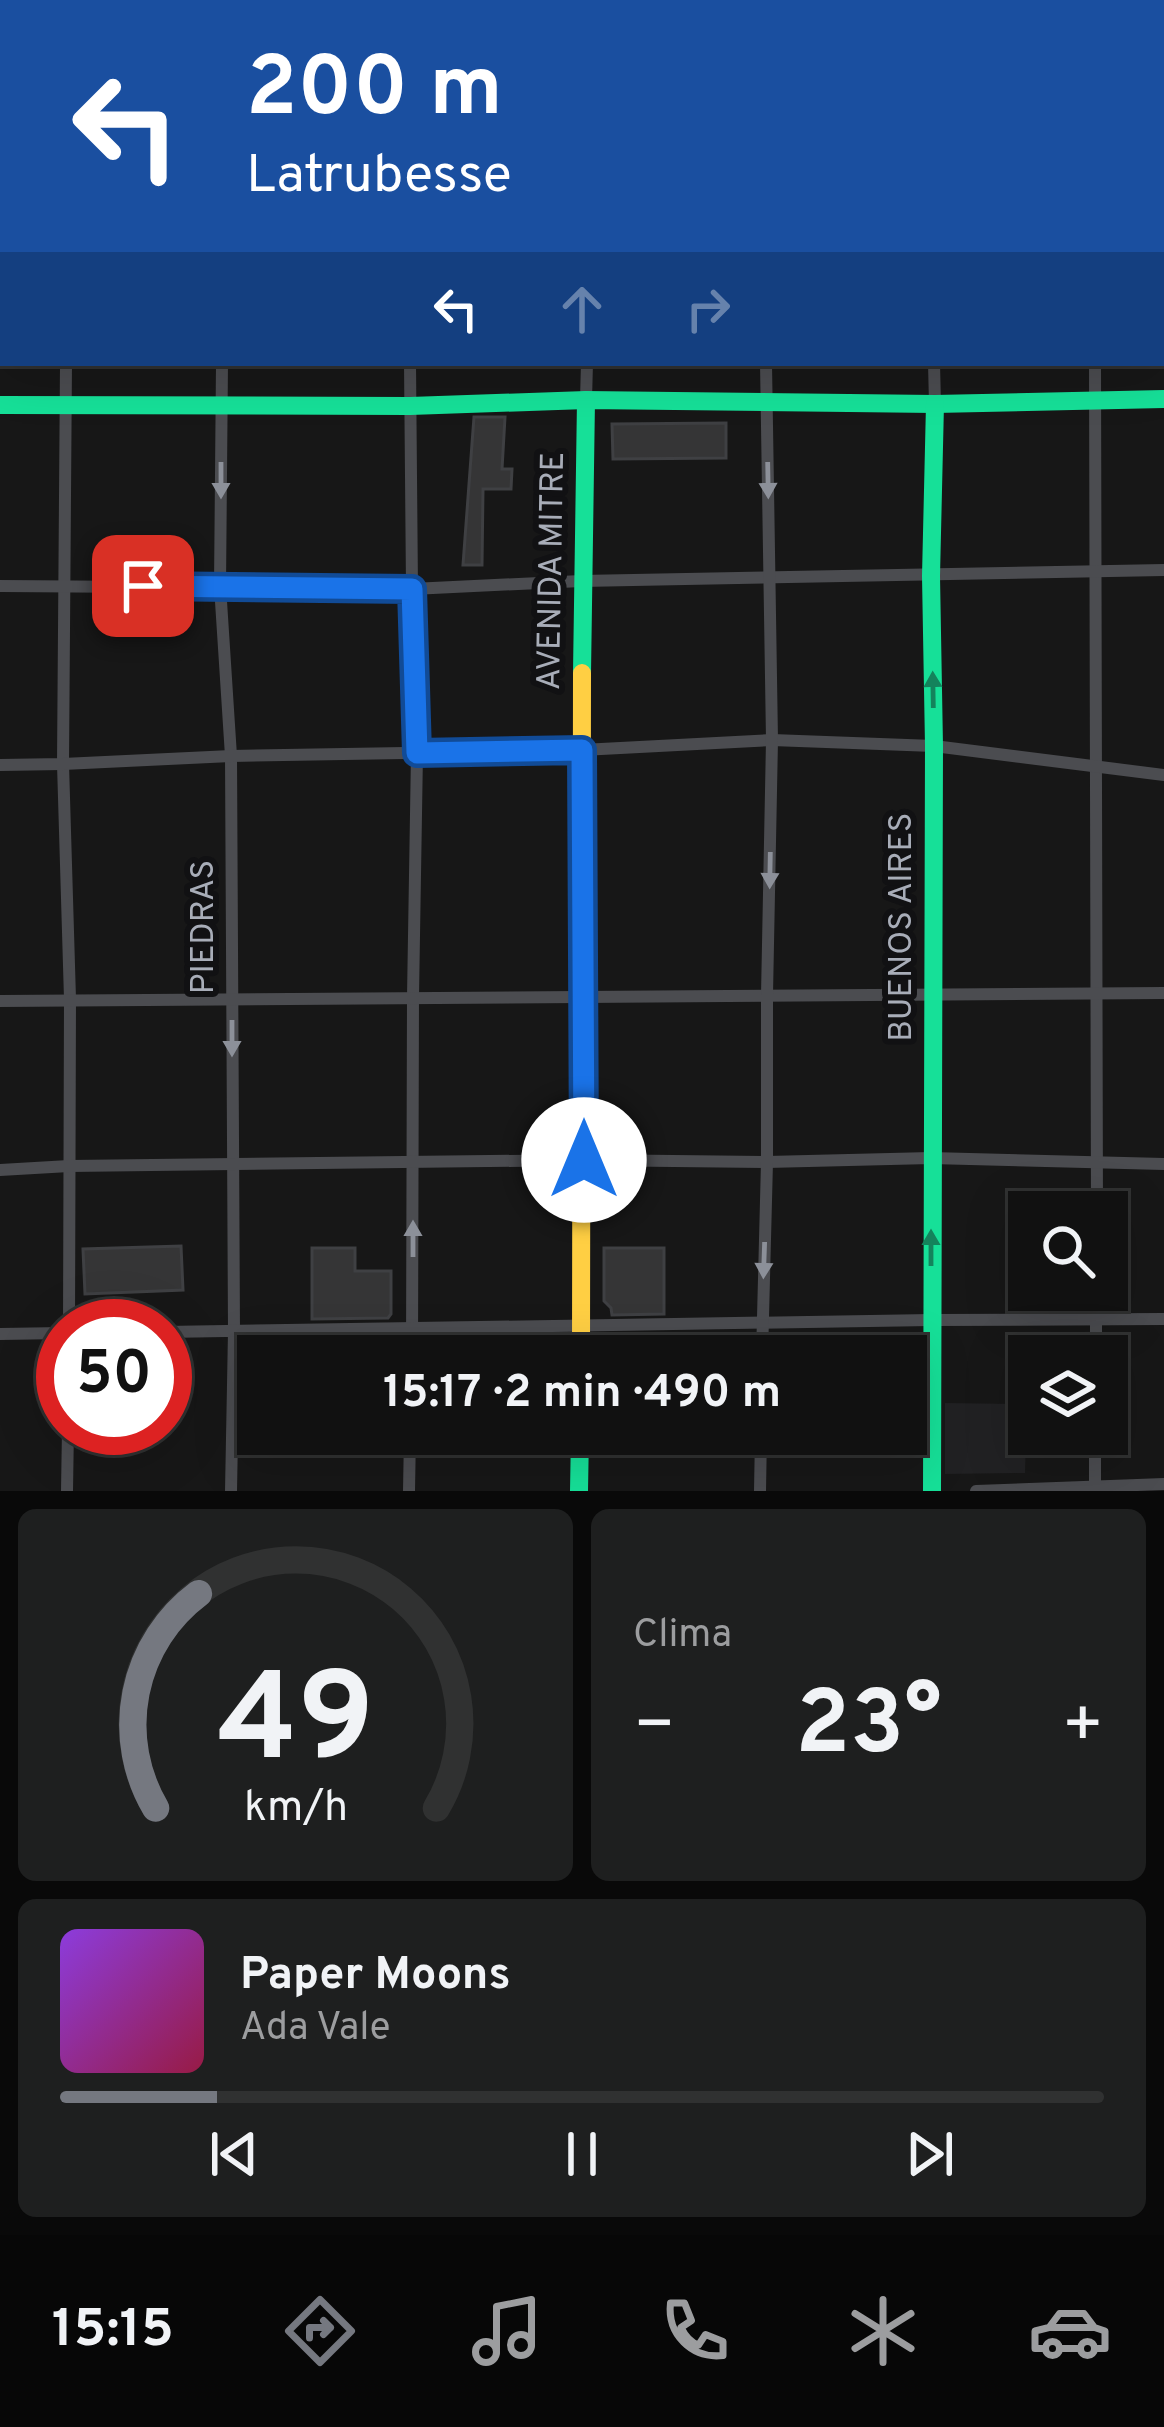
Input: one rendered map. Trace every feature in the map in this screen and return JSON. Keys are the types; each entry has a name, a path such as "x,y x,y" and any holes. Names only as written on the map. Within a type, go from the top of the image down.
{"street":[{"path":"66,366 63,764 70,999 69,1299"},
{"name":"PIEDRAS","path":"222,366 220,586 231,755 231,1491"},
{"path":"410,366 417,753 413,1335"},
{"name":"AVENIDA MITRE","path":"582,1335 581,581 586,366"},
{"path":"762,1335 772,740 766,366"},
{"name":"BUENOS AIRES","path":"932,1491 934,366"},
{"path":"1095,366 1097,1191"},
{"path":"0,406 410,406 586,400 934,404 1164,399"},
{"path":"0,586 412,589 581,581 1164,570"},
{"path":"0,765 231,755 582,750 772,740 934,746 1164,775"},
{"path":"0,1001 1164,993"},
{"path":"0,1170 931,1158 1164,1164"},
{"path":"1096,1311 1096,1335"},
{"path":"192,1332 1164,1319"},
{"path":"0,1334 36,1333"},
{"path":"67,1491 68,1455"},
{"path":"409,1491 410,1455"},
{"path":"579,1491 580,1455"},
{"path":"760,1491 761,1455"},
{"path":"1095,1455 1095,1489"},
{"path":"976,1491 1164,1484"}],"shaded area":[{"path":"945,1403 1008,1404 1008,1455 1026,1455 1025,1473 945,1474"}],"building":[{"path":"474,417 505,417 502,469 512,469 511,489 483,489 482,565 463,565"},
{"path":"726,423 726,458 613,459 612,424"},
{"path":"181,1246 183,1290 85,1294 83,1249"},
{"path":"312,1248 355,1248 355,1271 391,1271 388,1318 312,1319"},
{"path":"604,1248 664,1248 664,1314 612,1315 604,1301"}],"traffic: fast":[{"path":"0,405 410,406 586,400 935,404 1164,399"},
{"path":"582,673 586,400"},
{"path":"932,1491 935,404"},
{"path":"579,1491 580,1455"}],"traffic: slow":[{"path":"581,1335 582,673"}],"route":[{"path":"143,586 412,589 417,753 582,750 584,1160"}]}
